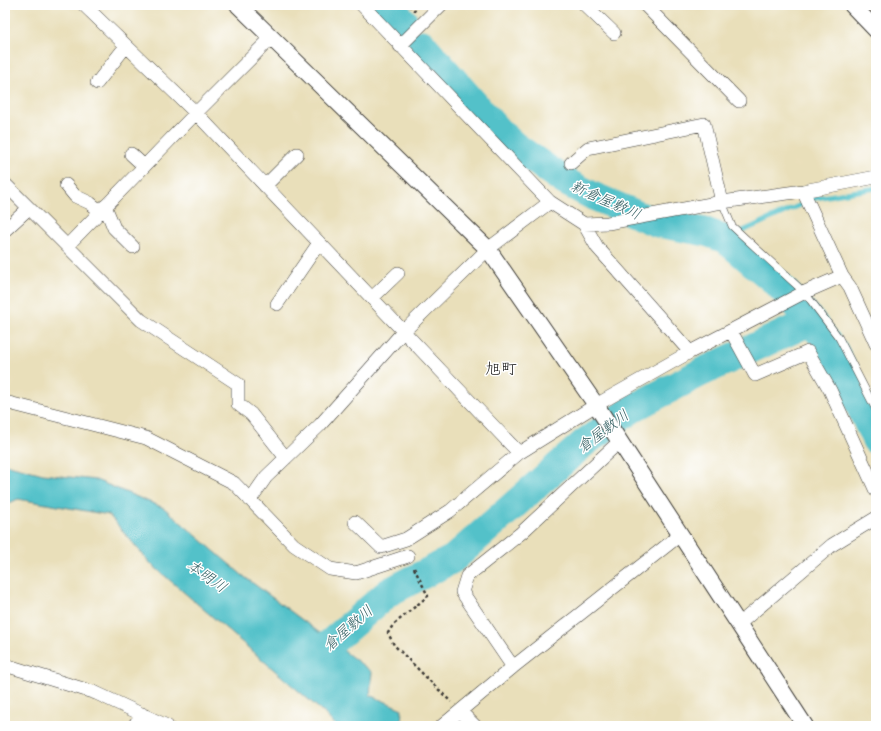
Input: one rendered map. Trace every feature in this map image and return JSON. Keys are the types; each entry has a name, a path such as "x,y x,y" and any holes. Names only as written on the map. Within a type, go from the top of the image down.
{"street":[{"path":"84,5 196,113 519,453"},
{"path":"238,5 488,249 599,409 805,726"},
{"path":"362,5 550,202 584,224 597,248 690,352"},
{"path":"400,46 441,5"},
{"path":"585,5 614,33"},
{"path":"644,5 739,101"},
{"path":"852,5 876,30"},
{"path":"67,246 271,38"},
{"path":"97,84 126,46"},
{"path":"571,163 588,148 704,124 722,202"},
{"path":"131,154 144,166"},
{"path":"265,186 298,154"},
{"path":"584,224 608,223 722,202 803,191 876,177"},
{"path":"5,184 141,320 238,384 238,404 251,414 286,458"},
{"path":"66,185 74,196 103,209 114,228 133,247"},
{"path":"803,191 842,276 850,287 876,344"},
{"path":"250,500 266,477 320,425 403,332 488,249 550,202"},
{"path":"5,230 29,208"},
{"path":"277,304 319,243"},
{"path":"372,298 398,273"},
{"path":"355,522 381,547 406,539 450,511 519,453 599,409 690,352 733,337 777,307 842,276"},
{"path":"733,337 755,376 808,352 830,390 876,491"},
{"path":"5,402 146,438 234,483 294,545 330,569 356,573 408,556"},
{"path":"513,667 462,592 467,576 521,533 617,437"},
{"path":"739,624 832,545 876,518"},
{"path":"442,726 513,667 680,535"},
{"path":"5,665 96,693 167,726"},
{"path":"460,711 475,726"},
{"path":"134,726 142,714"}],"lane":[{"path":"722,202 732,226 804,293 839,338 876,410"}],"path":[{"path":"408,556 428,596 393,624 388,633 394,645 460,711"}],"water":[{"name":"本明川","path":"5,464 43,474 96,480 164,508 242,575 372,672 370,695 402,709 401,726 336,726 323,712 151,564 109,515 18,499 5,505"}],"waterway":[{"name":"新倉屋敷川","path":"388,5 404,22"},
{"name":"新倉屋敷川","path":"422,44 498,131 516,147 566,182 593,196 657,223 706,232 725,239 778,284 811,321 835,353 876,440"},
{"path":"725,239 816,198 876,188"},
{"name":"倉屋敷川","path":"312,659 389,592 453,559 584,443 635,407 702,372 811,321"}],"district":[{"name":"旭町","path":"501,368"}]}
